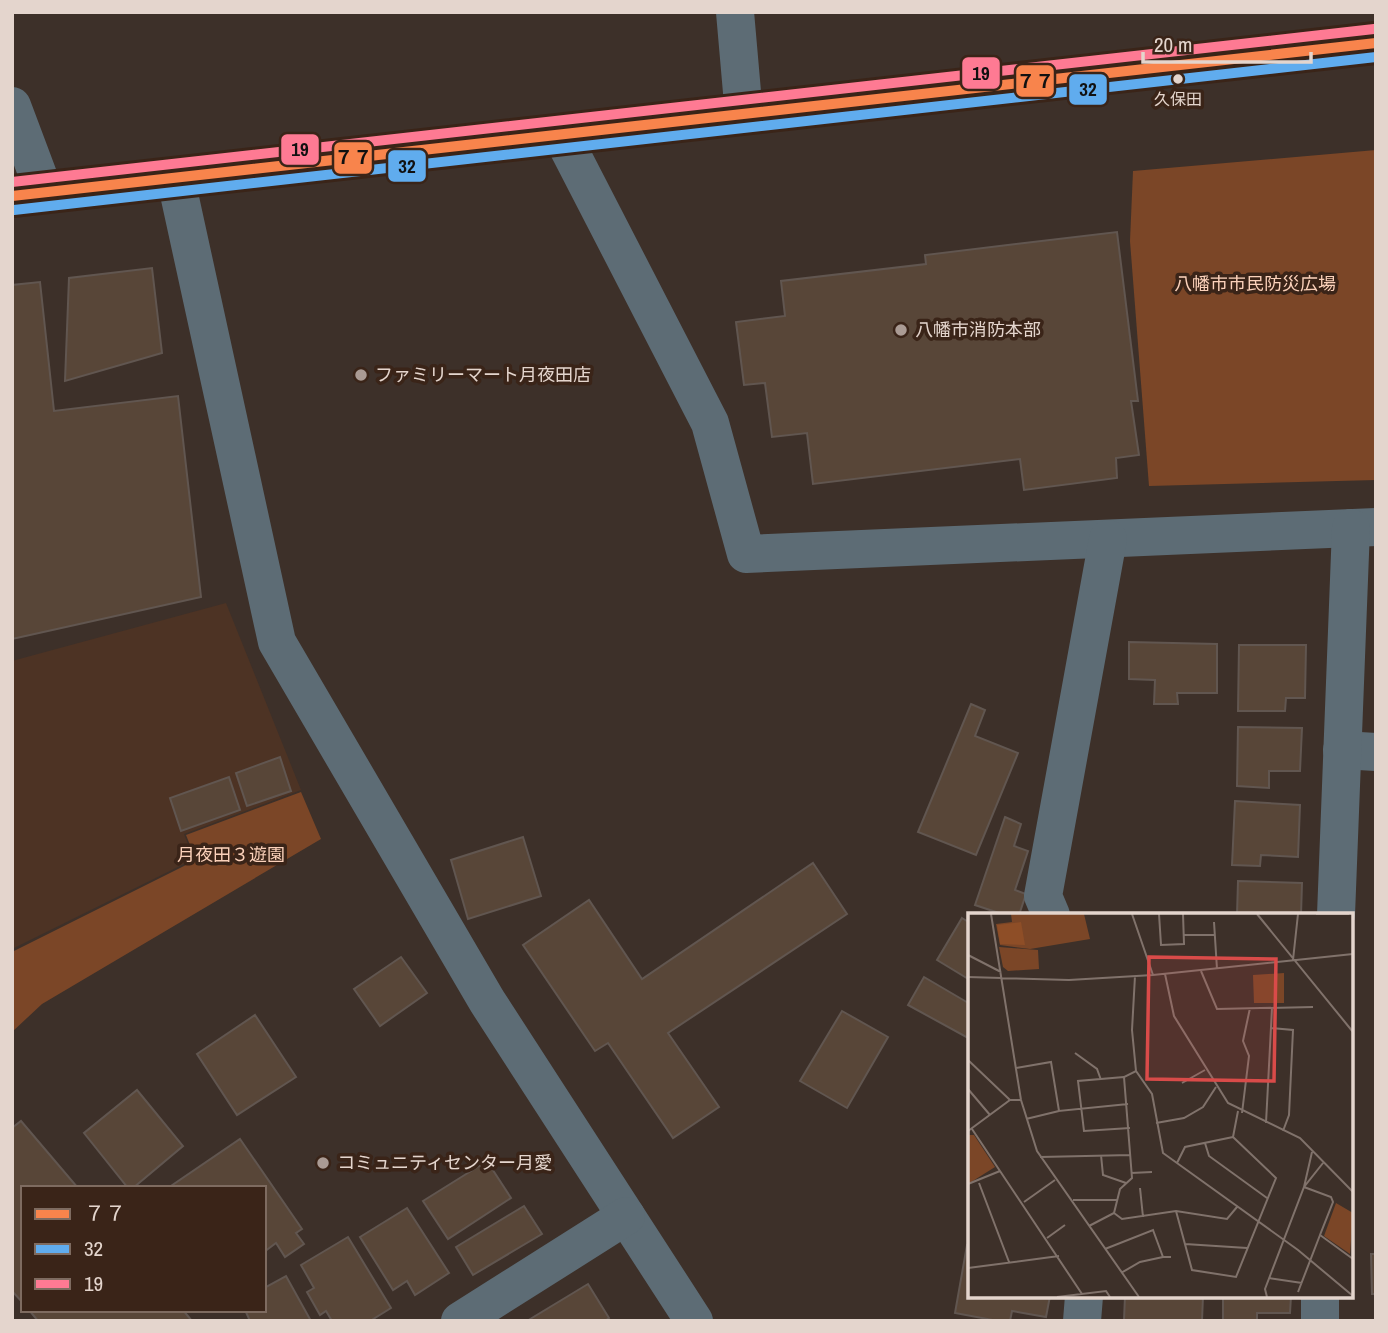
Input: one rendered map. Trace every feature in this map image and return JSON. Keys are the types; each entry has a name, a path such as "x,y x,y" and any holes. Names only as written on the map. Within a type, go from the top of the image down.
{"street":[{"path":"735,12 744,115"},
{"path":"12,106 29,195 1376,43"},
{"path":"562,136 710,423 746,554 1363,527 1359,751 1336,913"},
{"path":"176,180 277,642 487,1001 694,1321"},
{"path":"1050,913 1043,896 1108,539"},
{"path":"460,1321 626,1216"},
{"path":"1082,1321 1084,1298"},
{"path":"1320,1321 1321,1298"}],"shaded area":[{"path":"226,603 301,790 184,834 194,859 12,949 12,661"}],"green space":[{"name":"八幡市市民防災広場","path":"1376,150 1376,480 1149,486 1130,241 1133,171"},
{"name":"月夜田３遊園","path":"301,792 321,839 42,1004 12,1032 12,952 196,860 186,835"}],"building":[{"path":"1117,232 1138,401 1131,401 1139,455 1116,458 1117,478 1024,490 1020,459 813,484 807,433 772,437 765,383 744,385 736,322 785,316 781,281 926,264 925,255"},
{"path":"152,268 162,353 65,381 69,278"},
{"path":"40,282 54,411 178,396 201,597 12,639 12,285"},
{"path":"1129,642 1217,644 1217,693 1177,693 1178,704 1154,704 1155,680 1129,679"},
{"path":"1239,645 1306,645 1305,698 1286,698 1285,711 1238,711"},
{"path":"971,704 985,710 975,736 1018,753 976,855 918,832"},
{"path":"1238,727 1302,728 1300,771 1269,771 1269,788 1237,786"},
{"path":"280,757 291,791 247,806 236,773"},
{"path":"229,777 240,810 181,831 170,798"},
{"path":"1235,801 1300,805 1298,857 1261,855 1260,866 1232,865"},
{"path":"1005,817 1021,824 1014,846 1028,851 1015,890 1026,894 1020,913 999,913 975,905"},
{"path":"523,837 541,896 468,919 451,860"},
{"path":"813,863 847,914 668,1033 719,1107 673,1138 608,1043 595,1051 523,945 589,900 642,979"},
{"path":"1238,881 1302,883 1301,913 1237,913"},
{"path":"962,918 968,922 968,979 937,960"},
{"path":"401,957 427,993 380,1026 354,989"},
{"path":"924,977 968,1003 968,1038 908,1005"},
{"path":"842,1011 888,1037 847,1108 800,1081"},
{"path":"255,1015 296,1077 237,1115 197,1054"},
{"path":"137,1090 183,1146 135,1186 126,1186 84,1133"},
{"path":"21,1121 76,1186 21,1186 21,1301 12,1291 12,1128"},
{"path":"240,1139 302,1229 296,1233 304,1244 285,1257 276,1243 266,1250 266,1186 171,1186"},
{"path":"487,1161 511,1198 448,1239 423,1201"},
{"path":"524,1206 542,1234 473,1275 456,1247"},
{"path":"407,1208 449,1273 415,1295 407,1281 393,1290 360,1237"},
{"path":"348,1237 391,1308 370,1321 332,1321 326,1311 320,1315 307,1292 314,1288 301,1265"},
{"path":"967,1245 968,1298 1050,1298 1046,1317 1012,1311 1010,1321 998,1321 955,1313"},
{"path":"1371,1254 1376,1254 1376,1294 1372,1294"},
{"path":"286,1276 311,1321 250,1321 246,1312 266,1312 266,1287"},
{"path":"588,1284 609,1318 605,1321 527,1321"},
{"path":"1125,1298 1203,1298 1202,1321 1124,1320"},
{"path":"1223,1298 1291,1298 1290,1313 1257,1313 1257,1321 1223,1321"},
{"path":"31,1312 185,1312 192,1321 38,1321"}],"transit line":[{"name":"19","path":"12,182 1374,29"},
{"name":"７７","path":"12,196 1376,43"},
{"name":"32","path":"14,210 1376,57"}],"place":[{"name":"久保田","path":"1178,79"},
{"name":"八幡市消防本部","path":"901,330"},
{"name":"ファミリーマート月夜田店","path":"361,375"},
{"name":"コミュニティセンター月愛","path":"323,1163"}]}
